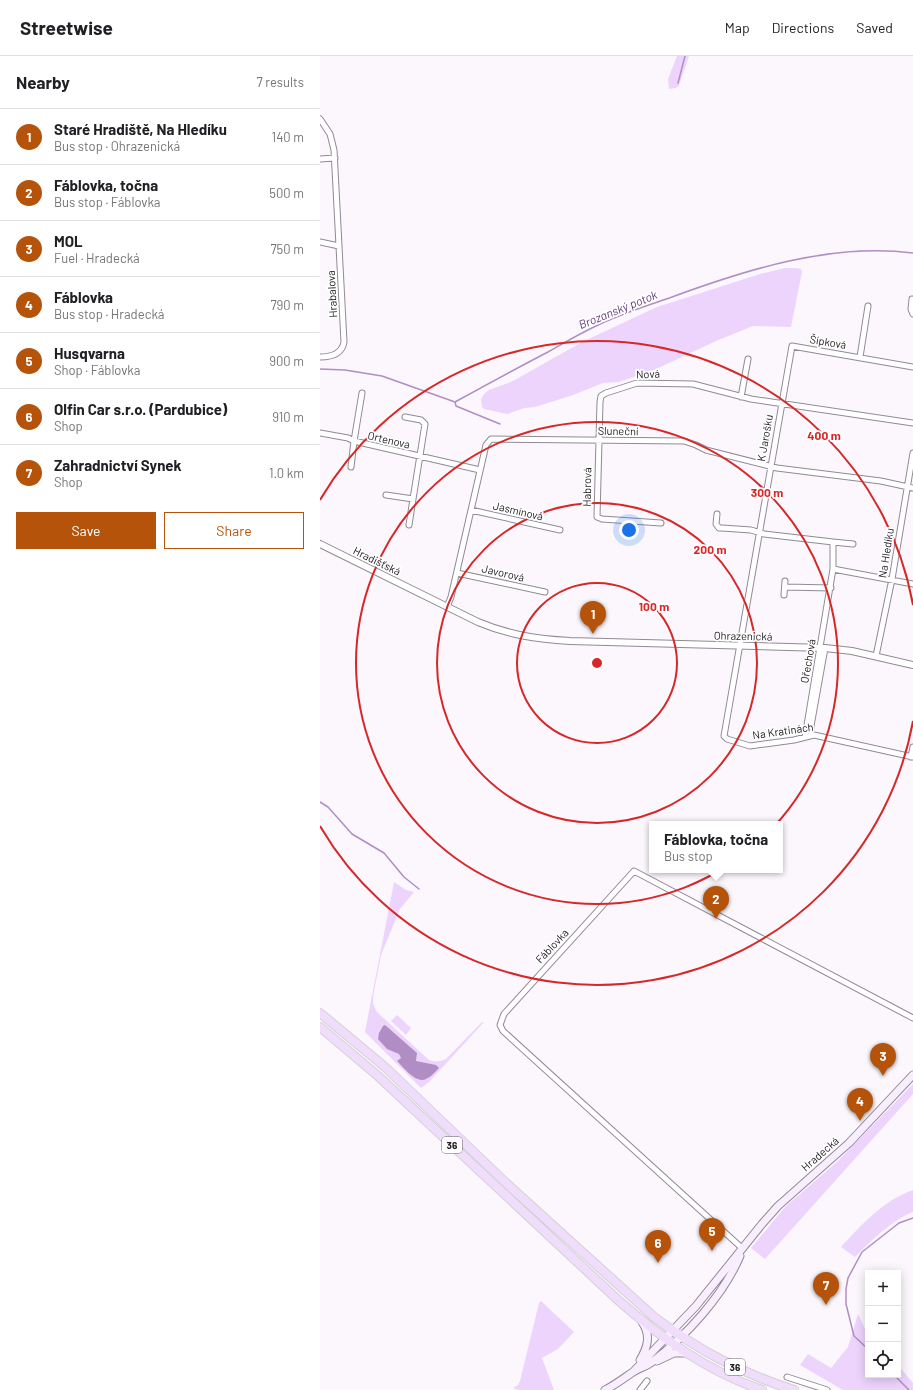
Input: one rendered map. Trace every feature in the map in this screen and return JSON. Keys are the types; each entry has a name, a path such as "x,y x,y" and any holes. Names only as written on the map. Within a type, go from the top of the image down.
{"main road":[{"name":"36","path":"320,1013 385,1067 553,1226 630,1296 673,1331 708,1354 728,1364 794,1390"},
{"name":"36","path":"320,1027 378,1076 640,1320 686,1353 719,1372 762,1390"},
{"name":"Hradecká","path":"634,1371 696,1306 778,1206 849,1143 913,1075"},
{"name":"Hradecká","path":"605,1390 634,1371 651,1363 694,1323 716,1296 736,1266 742,1249"},
{"path":"634,1371 646,1350 648,1343 647,1331 640,1320"},
{"path":"651,1363 674,1353 686,1353"}],"street":[{"name":"Hrabalova","path":"320,119 332,139 344,342 341,350 331,356 320,358"},
{"path":"320,159 334,158"},
{"path":"320,242 339,246"},
{"path":"912,299 911,309 913,314"},
{"name":"Šípková","path":"860,357 868,306"},
{"name":"Šípková","path":"792,346 913,366"},
{"name":"K Jarošku","path":"740,646 792,346"},
{"path":"741,397 748,359"},
{"name":"Nová","path":"598,440 601,396 633,384 644,383 693,384 741,397 913,423"},
{"name":"Ortenova","path":"351,467 362,393"},
{"name":"Ortenova","path":"405,417 421,420 424,422 425,426 409,525"},
{"name":"Ortenova","path":"320,433 348,438 354,441 419,457 480,470"},
{"name":"Sluneční","path":"447,607 457,573 486,445 491,439 684,441 706,450 771,466 881,481 913,488"},
{"name":"Habrová","path":"598,440 597,517 602,519 661,523"},
{"name":"Na Hledíku","path":"876,656 892,579 913,453"},
{"path":"386,495 413,499"},
{"name":"Jasmínová","path":"471,510 560,530"},
{"path":"717,514 716,524 719,528 751,530 759,533 853,544"},
{"name":"Ořechová","path":"811,735 833,569 833,542"},
{"name":"Hradišťská","path":"320,544 447,607"},
{"path":"833,569 913,584"},
{"name":"Javorová","path":"457,573 545,592"},
{"path":"784,595 785,584 830,588"},
{"name":"Ohrazenická","path":"447,607 478,622 504,632 530,638 570,641 822,648 848,650 913,665"},
{"name":"Na Kratinách","path":"740,646 725,738 750,746 818,735 912,757"},
{"name":"Ořechová","path":"805,737 822,648"},
{"path":"912,757 913,747"},
{"name":"Fáblovka","path":"742,1249 503,1031 500,1021 504,1014 634,872 913,1018"},
{"path":"787,1377 827,1390"},
{"path":"640,1390 647,1381"}],"shaded area":[{"path":"677,56 689,56 679,86 669,89 668,79"},
{"path":"785,268 801,269 802,272 791,327 753,326 716,341 654,370 619,382 603,383 573,395 535,407 524,408 507,414 484,409 482,407 481,399 489,390 513,381 582,342 657,307 760,274"},
{"path":"394,882 406,890 414,892 400,909 381,955 373,997 373,1004 377,1012 429,1060 435,1061 442,1061 446,1059 481,1023 484,1022 429,1082 421,1088 365,1032"},
{"path":"397,1015 411,1028 406,1035 391,1021"},
{"path":"385,1025 417,1053 416,1061 436,1065 439,1068 430,1077 422,1080 410,1074 397,1061 401,1058 399,1054 387,1049 378,1039 379,1033"},
{"path":"913,1084 913,1094 765,1259 751,1248 785,1207 838,1161"},
{"path":"913,1190 913,1212 897,1220 855,1257 841,1247 874,1214 892,1200"},
{"path":"541,1301 574,1332 558,1349 542,1358 554,1390 519,1390 513,1388 518,1385 520,1381 539,1303"},
{"path":"858,1314 865,1329 865,1378 901,1378 901,1369 913,1383 913,1390 843,1390 800,1365 808,1354 831,1368 848,1347"}],"waterway":[{"path":"678,83 685,56"},
{"name":"Brozanský potok","path":"320,369 345,370 382,376 455,402 578,335 605,322 633,310 730,277 760,268 821,255 882,251 913,253"},
{"path":"455,402 456,406 500,424"},
{"path":"320,802 328,807 352,834 384,853 404,877 419,889"},
{"path":"865,1346 854,1336 846,1304 848,1278 862,1252 899,1223 913,1218"},
{"path":"897,1378 909,1390"}],"place":[{"name":"Staré Hradiště, Na Hledíku","path":"593,634"},
{"name":"Fáblovka, točna","path":"716,919"},
{"name":"MOL","path":"883,1076"},
{"name":"Fáblovka","path":"860,1121"},
{"name":"Husqvarna","path":"712,1251"},
{"name":"Olfin Car s.r.o. (Pardubice)","path":"658,1263"},
{"name":"Zahradnictví Synek","path":"826,1305"}]}
